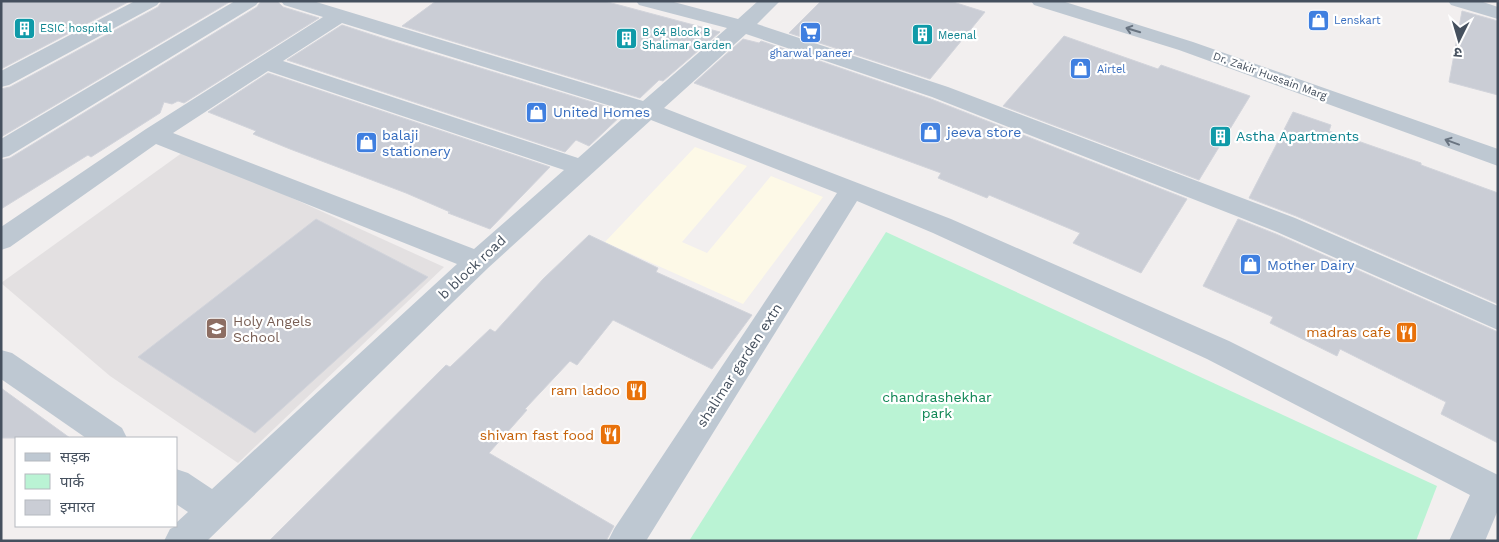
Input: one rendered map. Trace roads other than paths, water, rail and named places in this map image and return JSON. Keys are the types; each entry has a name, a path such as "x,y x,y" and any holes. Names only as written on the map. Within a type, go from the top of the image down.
{"street":[{"path":"1,80 150,1"},
{"path":"1,150 249,1"},
{"path":"291,1 338,17 647,110 942,226 1218,350 1494,490 1468,541"},
{"path":"646,1 743,26 940,92 1286,225 1498,319"},
{"name":"b block road","path":"182,541 478,261 770,1"},
{"name":"Dr. Zakir Hussain Marg","path":"1041,1 1186,46 1498,158"},
{"name":"Dr. Zakir Hussain Marg","path":"1095,1 1498,139"},
{"path":"1458,1 1498,13"},
{"path":"1,240 154,134 338,17"},
{"path":"266,62 583,168"},
{"path":"154,134 478,261"},
{"name":"shalimar garden extn","path":"626,541 852,189"},
{"path":"1,362 110,437"},
{"path":"178,485 214,510"}],"place":[{"name":"Lenskart","path":"1318,20"},
{"name":"ESIC hospital","path":"24,28"},
{"name":"gharwal paneer","path":"811,32"},
{"name":"Meenal","path":"922,35"},
{"name":"B 64 Block B Shalimar Garden","path":"626,38"},
{"name":"Airtel","path":"1081,69"},
{"name":"United Homes","path":"537,112"},
{"name":"jeeva store","path":"931,132"},
{"name":"Astha Apartments","path":"1220,136"},
{"name":"balaji stationery","path":"366,143"},
{"name":"Mother Dairy","path":"1251,265"},
{"name":"Holy Angels School","path":"217,329"},
{"name":"madras cafe","path":"1407,332"},
{"name":"ram ladoo","path":"636,390"},
{"name":"shivam fast food","path":"610,435"}],"park label":[{"name":"chandrashekhar park","path":"937,406"}]}
